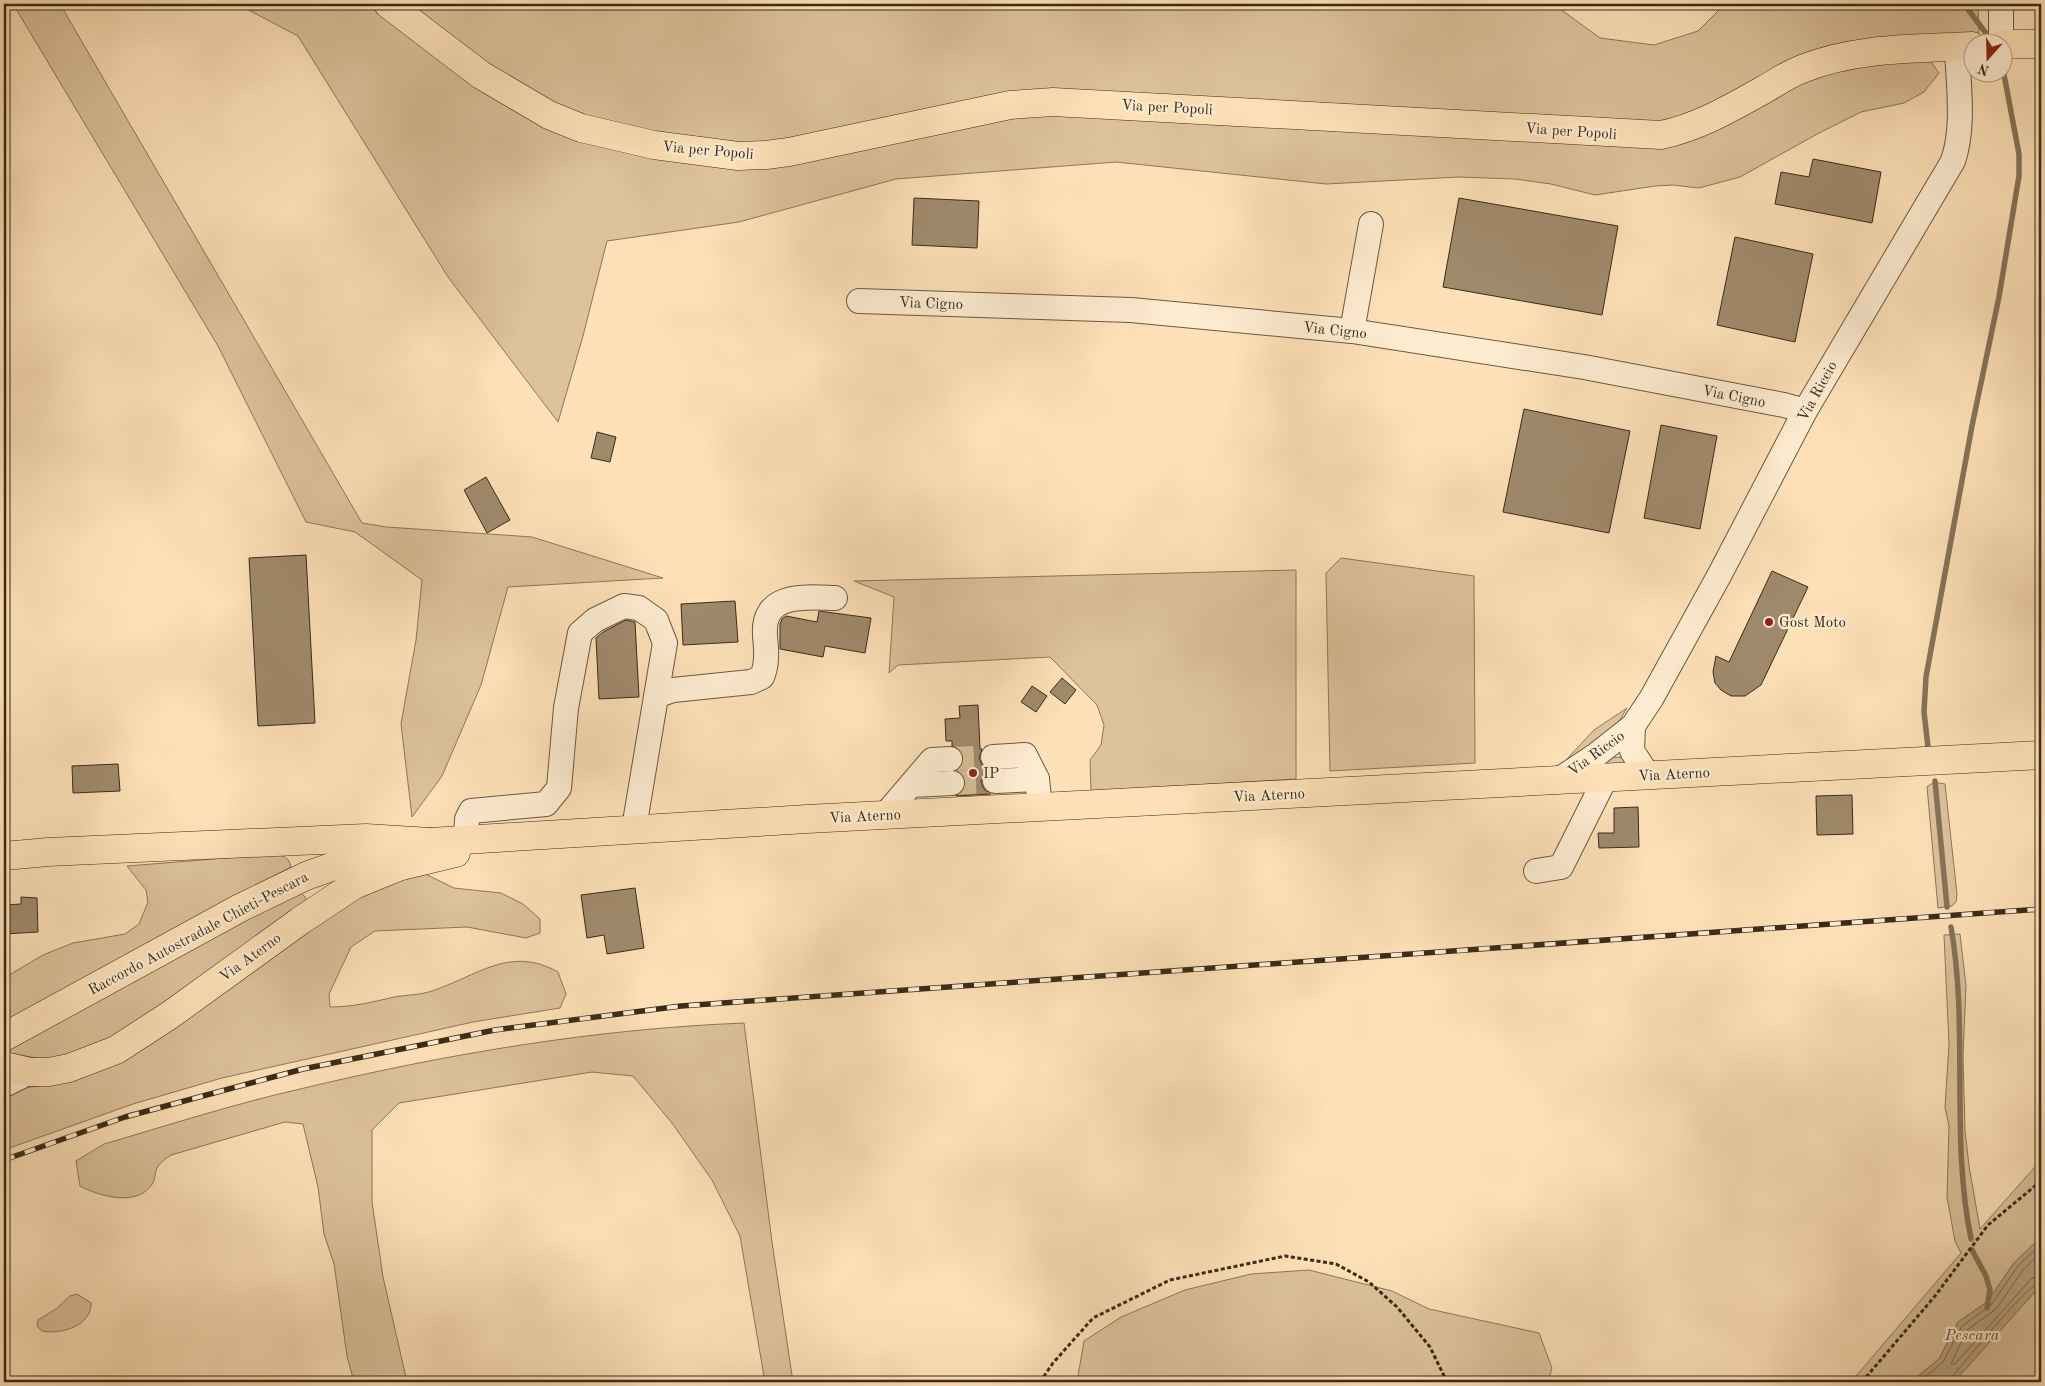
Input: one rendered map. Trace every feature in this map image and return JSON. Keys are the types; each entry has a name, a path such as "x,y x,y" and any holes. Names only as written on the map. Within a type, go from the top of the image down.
{"main road":[{"name":"Via per Popoli","path":"388,4 481,75 549,115 607,135 654,145 738,156 789,152 1010,105 1053,102 1661,135 1684,130 1716,117 1800,69 1820,62 1841,57 1894,51 1962,46"},
{"path":"2012,43 2041,44"},
{"name":"Via Aterno","path":"15,855 366,838 430,842 466,838 634,828 2041,755"},
{"name":"Via Aterno","path":"4,1066 30,1072 69,1068 116,1050 170,1015 300,921 354,885 398,867 478,847 498,836"},
{"name":"Raccordo Autostradale Chieti-Pescara","path":"4,1037 240,908 306,876 362,856 430,842"}],"street":[{"path":"2001,4 2002,32"},
{"name":"Via Riccio","path":"1560,779 1601,752 1633,726 1692,624 1805,411 1953,160 1958,146 1962,82"},
{"path":"1352,331 1371,224"},
{"name":"Via Cigno","path":"859,301 1131,310 1352,331 1584,367 1784,405 1805,411"},
{"path":"656,696 673,690 751,682 762,677 766,668 764,628 766,619 774,607 783,600 799,597 835,598"},
{"path":"466,838 467,819 471,810 546,804 560,788 566,708 580,633 595,620 624,606 639,608 656,620 665,643 634,828"},
{"name":"Via Riccio","path":"1633,726 1632,751 1648,775"},
{"path":"993,757 1025,755 1037,779 1040,807"},
{"path":"885,815 932,760 950,759"},
{"path":"1536,872 1561,867 1606,778"},
{"path":"995,781 1037,779"},
{"path":"912,785 952,783"},
{"path":"4,1084 30,1072"}],"path":[{"path":"1862,1382 1935,1296 1988,1225 2041,1181"},
{"path":"1040,1382 1053,1363 1094,1318 1170,1280 1285,1256 1336,1264 1369,1282 1397,1307 1430,1347 1447,1382"}],"shaded area":[{"path":"13,4 60,4 362,523 387,527 532,537 663,578 508,587 481,685 442,776 412,817 401,724 416,640 422,580 355,532 306,522 218,346"},
{"path":"237,4 373,4 411,35 653,155 913,135 1054,111 1608,143 1843,66 1929,59 1939,73 1924,92 1904,103 1861,112 1740,177 1699,188 1673,185 1655,186 1595,195 1551,184 1515,179 1459,177 1326,184 1116,162 896,179 739,222 607,241 583,336 558,422 448,277 298,36"},
{"path":"403,4 1557,4 1559,8 1600,38 1654,45 1698,31 1725,4 1978,4 1979,32 1962,32 1962,37 1893,41 1660,126 1154,96 787,143 738,146 584,119 514,85"},
{"path":"1341,558 1474,576 1475,763 1330,771 1326,573"},
{"path":"1296,570 1296,779 1091,791 1090,760 1101,745 1104,725 1097,705 1050,657 898,665 889,673 894,597 854,581"},
{"path":"1627,708 1617,725 1575,757 1566,760 1594,730"},
{"path":"1624,757 1629,765 1591,767 1601,758"},
{"path":"1931,784 1945,784 1957,894 1956,902 1952,906 1938,908 1927,787"},
{"path":"275,854 286,858 291,867 4,1022 4,978 43,955 73,943 125,934 139,924 148,902 146,890 127,866"},
{"path":"415,869 454,888 501,893 523,904 540,919 540,933 526,938 467,927 375,931 351,947 329,994 330,1007 354,1005 427,992 494,966 524,961 541,964 558,972 566,994 560,1008 473,1022 222,1078 133,1104 4,1150 4,1091 50,1084 338,903"},
{"path":"300,892 306,898 305,908 109,1044 47,1060 4,1052 183,952"},
{"path":"1960,934 1966,986 1963,1056 1965,1130 1980,1229 2041,1160 2041,1237 2014,1263 1987,1302 1958,1322 1939,1359 1911,1382 1851,1382 1961,1253 1955,1241 1947,1197 1949,1126 1945,1108 1949,1044 1944,935"},
{"path":"744,1023 772,1242 793,1382 765,1382 740,1236 712,1180 672,1123 633,1076 592,1072 399,1103 372,1130 372,1202 383,1277 407,1382 354,1382 347,1356 334,1264 324,1234 318,1187 303,1124 285,1122 171,1155 158,1166 153,1183 146,1191 128,1198 107,1196 80,1186 76,1161 104,1144 275,1095 355,1076 520,1045 632,1031"},
{"path":"1309,1270 1392,1291 1429,1309 1539,1333 1552,1368 1548,1382 1077,1382 1084,1341 1121,1317 1185,1290 1251,1274"},
{"path":"2041,1285 2041,1382 1954,1382"},
{"path":"77,1294 91,1303 90,1311 81,1323 57,1332 42,1331 37,1326 38,1320 56,1309 70,1296"}],"water":[{"name":"Pescara","path":"2041,1237 2041,1285 1954,1382 1911,1382 1939,1359 1958,1322 1987,1302 2014,1263"}],"building":[{"path":"1813,159 1881,172 1872,223 1775,204 1781,172 1809,177"},
{"path":"914,198 979,201 977,248 912,245"},
{"path":"1459,198 1618,226 1602,315 1443,287"},
{"path":"1735,237 1813,254 1795,342 1717,325"},
{"path":"1524,409 1630,431 1609,533 1503,512"},
{"path":"1661,425 1717,436 1700,529 1644,518"},
{"path":"597,432 616,437 610,462 591,458"},
{"path":"486,477 510,520 487,533 464,490"},
{"path":"306,555 315,723 258,726 249,558"},
{"name":"Gost Moto","path":"1772,571 1808,587 1761,685 1745,696 1731,696 1721,690 1715,683 1713,672 1716,656 1729,662"},
{"path":"735,601 738,642 683,645 681,604"},
{"path":"819,611 871,618 865,653 825,646 823,657 780,649 780,624 782,619 786,616 817,622"},
{"path":"626,620 635,622 639,697 599,699 596,638 603,632"},
{"path":"1062,678 1076,690 1065,704 1050,692"},
{"path":"1032,686 1047,696 1036,712 1021,702"},
{"path":"978,705 980,749 982,749 979,758 982,765 988,770 983,775 981,782 984,789 991,794 956,796 964,790 966,783 963,775 957,771 962,765 964,758 961,751 952,746 952,741 946,741 945,719 960,718 959,706"},
{"path":"118,764 120,791 73,793 72,766"},
{"path":"1852,795 1853,834 1817,835 1816,796"},
{"path":"1638,807 1639,847 1599,848 1598,833 1614,833 1614,808"},
{"path":"635,888 644,948 607,954 604,935 587,938 581,895"},
{"path":"21,897 37,898 38,932 4,934 4,905 21,904"}],"waterway":[{"path":"1964,4 1985,32"},
{"path":"1928,747 1924,712 1926,677 1972,426 1999,297 2019,176 2019,154 2005,82"},
{"path":"1935,781 1947,907"},
{"path":"1951,927 1959,1005 1962,1161 1971,1239"},
{"path":"1972,1250 1986,1276 1990,1290 1987,1308"}],"tunnel":[{"path":"950,759 993,757"},
{"path":"952,783 995,781"}],"railway":[{"path":"4,1160 125,1117 303,1069 495,1030 681,1006 2041,909"}],"place":[{"name":"Gost Moto","path":"1769,622"},
{"name":"IP","path":"973,773"}]}
